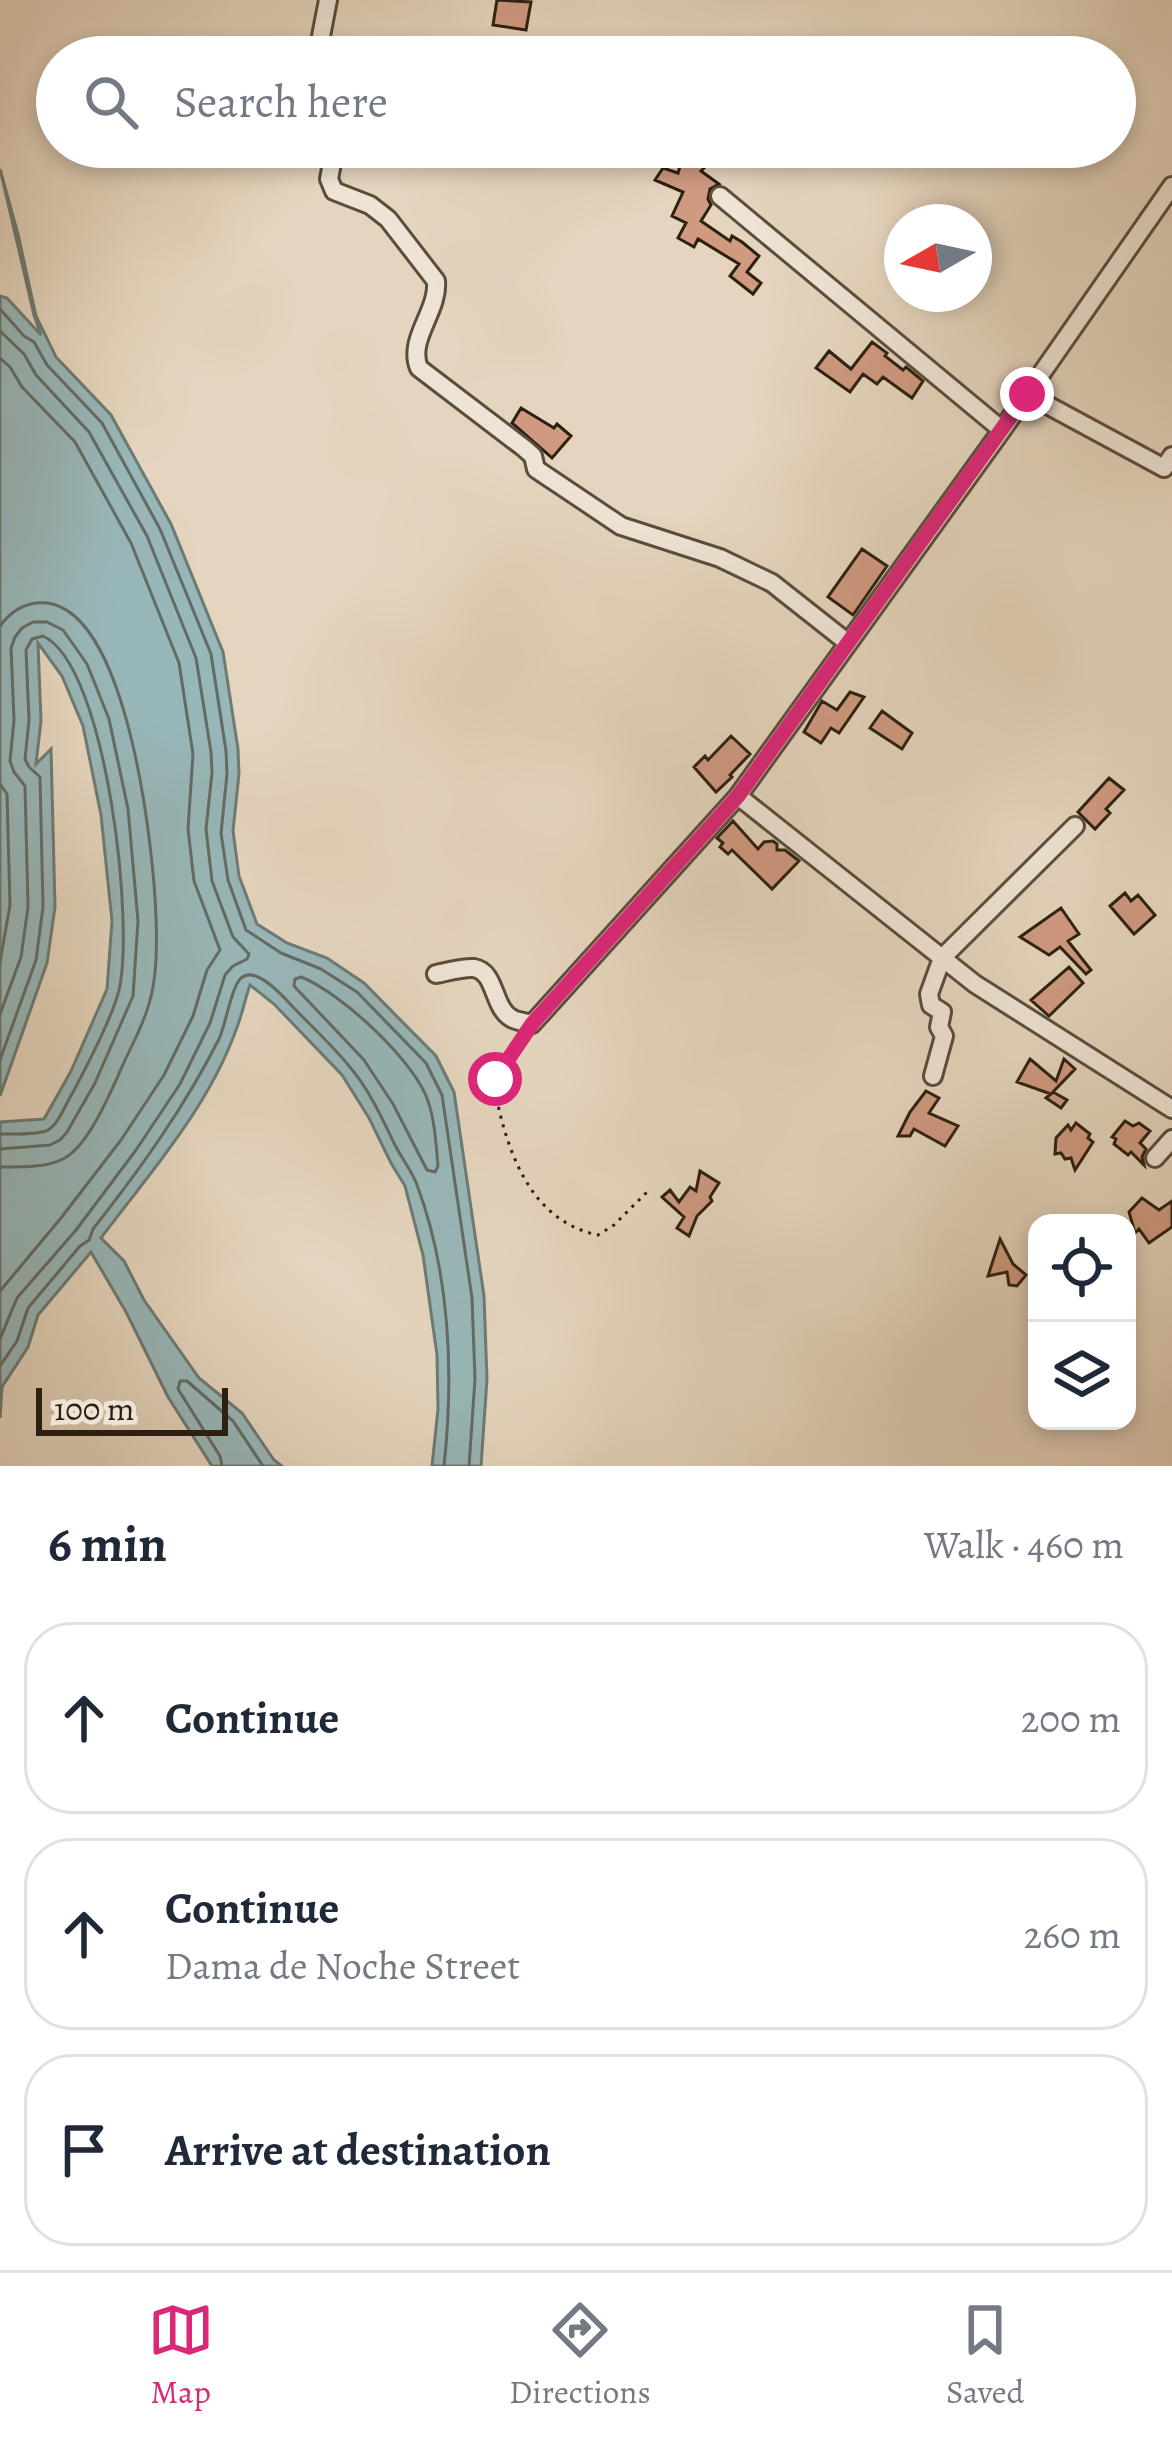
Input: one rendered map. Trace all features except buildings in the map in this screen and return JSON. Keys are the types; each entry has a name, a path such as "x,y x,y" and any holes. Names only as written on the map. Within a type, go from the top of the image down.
{"street":[{"path":"320,36 328,0"},
{"path":"332,168 330,186 334,191 388,219 437,285 415,355 419,368 524,448 536,469 612,521 720,558 772,584 848,643"},
{"path":"436,974 481,971 502,1011 532,1024 738,796 1172,186"},
{"path":"720,196 1002,430"},
{"path":"1027,394 1170,467"},
{"path":"738,796 975,984 1172,1109"},
{"path":"932,1076 944,1038 939,1027 943,1013 931,1006 929,994 942,958 1075,826"},
{"path":"1154,1158 1172,1139"}],"path":[{"path":"532,1024 495,1079 513,1157 534,1196 573,1228 598,1234 614,1225 649,1190"}],"water":[{"path":"0,169 36,316 56,357 111,415 171,524 223,652 238,749 233,831 239,876 257,924 287,943 327,958 364,983 436,1056 454,1092 484,1296 487,1379 481,1466 432,1466 437,1355 423,1255 405,1186 342,1075 250,985 210,1086 101,1238 124,1261 144,1300 199,1378 242,1413 282,1466 212,1466 168,1397 91,1252 38,1315 28,1347 2,1387 0,1418 0,1122 44,1119 71,1071 107,989 112,921 101,815 83,726 62,676 38,643 41,721 36,764 51,749 55,907 47,963 0,1096 0,296 41,335 34,315"}],"route":[{"path":"495,1079 532,1024 738,796 1027,394"}]}
